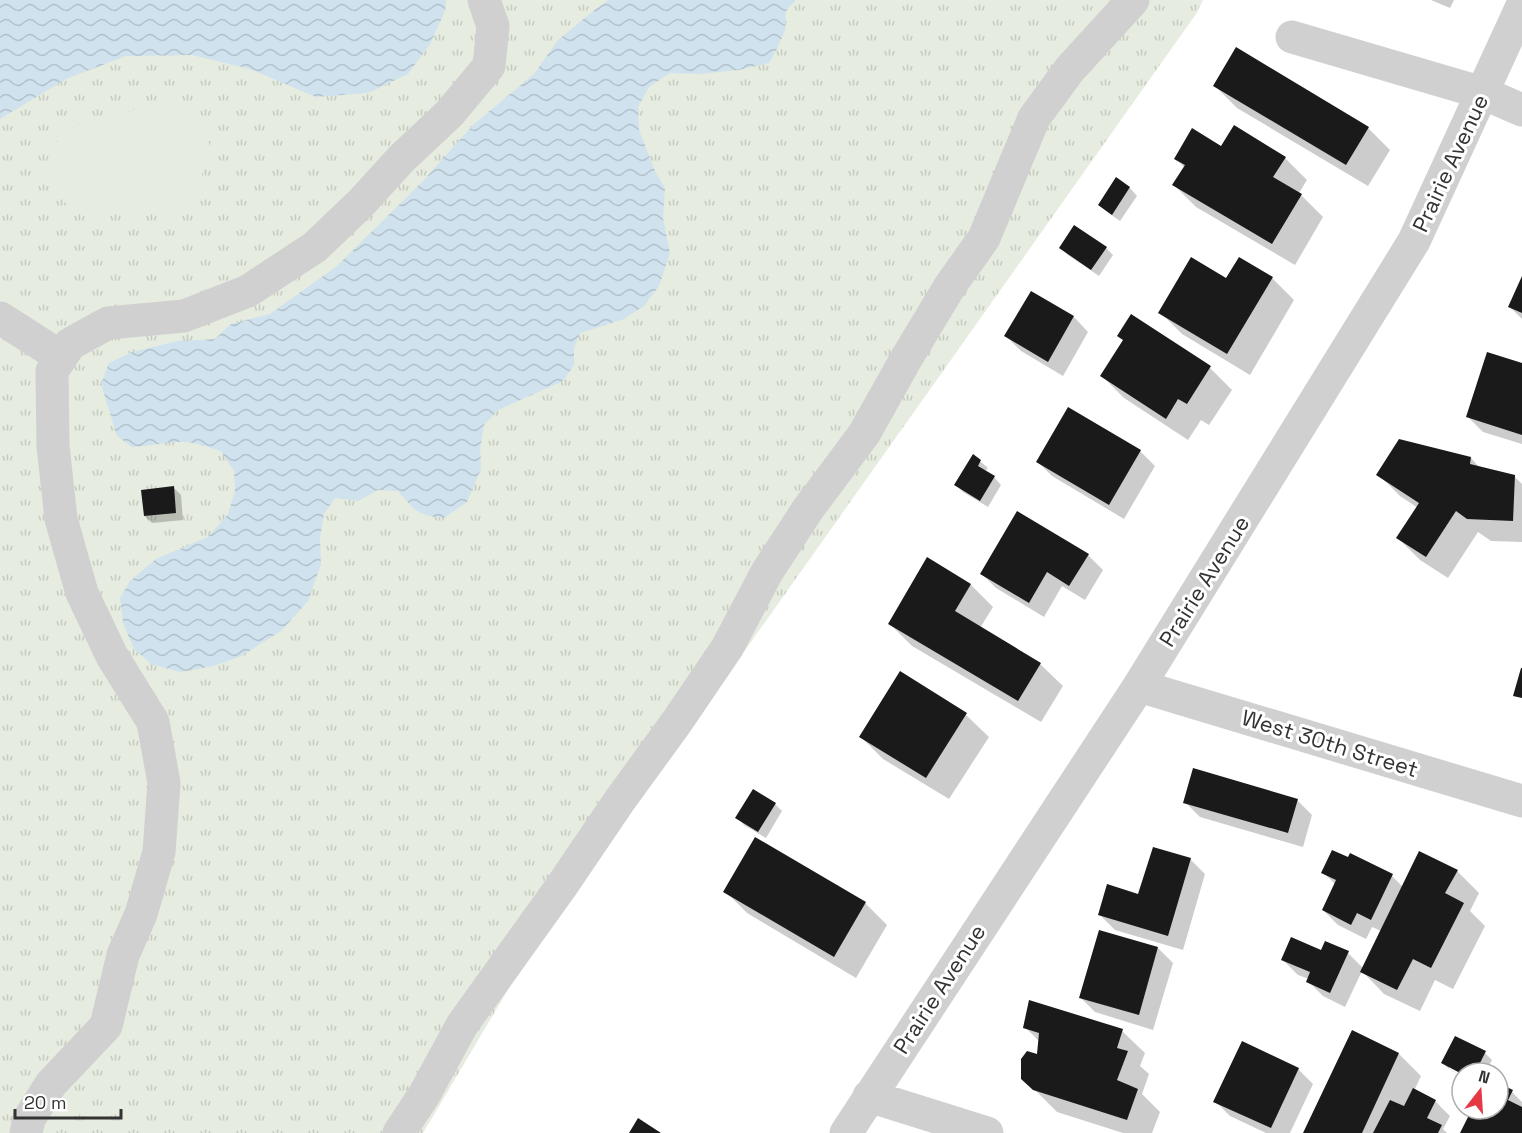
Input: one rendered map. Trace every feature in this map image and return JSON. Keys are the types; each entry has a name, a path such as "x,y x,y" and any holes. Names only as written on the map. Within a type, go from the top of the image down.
{"street":[{"path":"26,1133 29,1119 51,1084 106,1026 123,955 141,914 159,852 164,783 153,722 112,656 82,593 61,519 53,446 52,371 70,344 108,323 184,316 248,291 315,247 401,159 449,114 489,66 493,26 484,0"},
{"path":"399,1133 424,1095 462,1025 676,723 727,648 767,572 808,509 864,434 950,286 984,238 1034,118 1070,69 1133,0"},
{"name":"Prairie Avenue","path":"846,1133 1138,686 1414,241 1522,6"},
{"path":"1292,37 1483,93 1522,110"},
{"path":"0,318 61,357"},
{"name":"West 30th Street","path":"1138,686 1522,801"},
{"path":"869,1096 987,1133"}],"green space":[{"path":"0,0 1203,0 1196,14 634,807 509,988 423,1133 0,1133"},
{"path":"181,102 199,110 209,130 209,150 202,172 202,187 191,202 172,208 84,211 67,205 49,183 47,161 54,144 75,126 113,117 153,103"}],"water":[{"path":"0,0 446,0 445,11 430,44 408,74 368,93 316,97 250,69 192,55 126,56 66,79 0,119"},
{"path":"609,0 796,0 786,11 785,30 769,63 739,70 699,74 670,73 649,87 638,107 639,130 655,171 665,188 663,218 670,253 659,286 644,306 624,319 580,333 574,348 574,365 563,381 498,410 484,425 480,449 481,469 467,502 444,518 422,514 398,491 378,490 358,501 335,498 324,514 320,538 321,564 308,601 281,631 241,656 214,666 180,672 151,664 134,649 123,623 120,598 130,581 156,559 208,537 228,514 235,491 234,471 221,451 206,446 173,442 132,447 117,436 101,384 109,363 132,352 178,341 215,339 231,324 270,314 337,266 423,181 473,125 534,74 558,40"}],"building":[{"path":"1236,47 1369,127 1346,165 1213,86"},
{"path":"1234,125 1286,157 1273,177 1302,194 1272,244 1172,185 1185,165 1174,159 1192,128 1221,146"},
{"path":"1116,177 1130,187 1112,215 1098,205"},
{"path":"1074,225 1107,247 1091,270 1059,248"},
{"path":"1191,257 1226,278 1239,257 1273,277 1227,354 1158,313"},
{"path":"1522,276 1522,313 1508,307"},
{"path":"1031,291 1074,316 1048,362 1004,336"},
{"path":"1131,314 1211,366 1187,404 1178,399 1166,419 1100,376 1123,340 1117,336"},
{"path":"1487,352 1522,363 1522,435 1466,417"},
{"path":"1068,407 1141,450 1109,505 1036,462"},
{"path":"1399,439 1471,457 1470,464 1515,475 1513,521 1467,519 1456,511 1426,557 1396,538 1419,503 1376,475"},
{"path":"973,454 981,460 978,466 995,476 980,501 954,485"},
{"path":"174,486 176,513 144,516 141,490"},
{"path":"1017,511 1089,554 1069,586 1047,572 1029,603 980,574"},
{"path":"927,557 971,584 955,611 1041,663 1018,701 888,624"},
{"path":"1522,668 1522,698 1513,696"},
{"path":"900,671 967,713 926,778 859,737"},
{"path":"1193,768 1298,799 1288,833 1183,803"},
{"path":"753,789 776,803 758,832 735,818"},
{"path":"755,837 866,902 834,957 723,892"},
{"path":"1153,847 1191,858 1168,936 1098,915 1107,884 1138,894"},
{"path":"1332,850 1348,857 1350,853 1393,874 1371,920 1357,913 1351,925 1322,910 1336,880 1321,873"},
{"path":"1419,851 1458,870 1445,893 1464,903 1431,968 1413,959 1397,990 1360,972"},
{"path":"1099,930 1158,947 1139,1015 1079,998"},
{"path":"1291,937 1321,950 1325,941 1349,951 1330,993 1306,982 1310,972 1281,960"},
{"path":"1029,1000 1123,1029 1117,1048 1128,1051 1117,1080 1138,1089 1127,1120 1033,1090 1021,1079 1021,1059 1027,1051 1037,1054 1039,1033 1023,1028"},
{"path":"1352,1030 1399,1053 1362,1133 1303,1133"},
{"path":"1455,1036 1486,1051 1481,1061 1450,1061 1450,1068 1441,1063"},
{"path":"1242,1041 1299,1068 1271,1128 1213,1102"},
{"path":"1413,1088 1436,1100 1427,1118 1442,1125 1438,1133 1373,1133 1390,1100 1404,1106"},
{"path":"1510,1101 1522,1107 1522,1133 1460,1133 1466,1121 1510,1121"},
{"path":"638,1118 661,1133 629,1133"}]}
